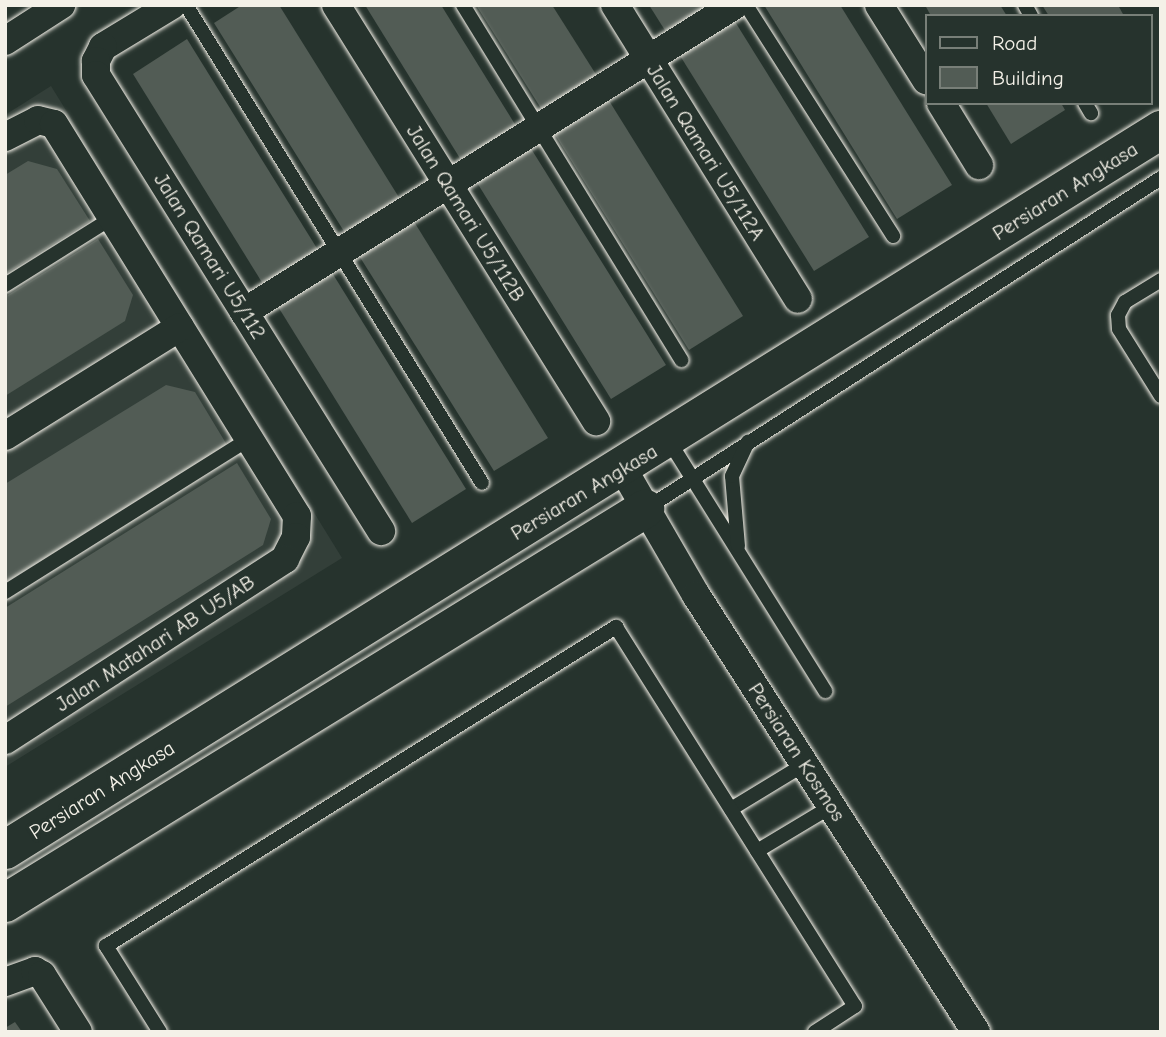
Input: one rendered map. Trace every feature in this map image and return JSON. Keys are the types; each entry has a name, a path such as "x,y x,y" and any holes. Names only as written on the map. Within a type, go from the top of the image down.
{"street":[{"path":"5,41 61,5"},
{"name":"Jalan Qamari U5/112","path":"172,5 103,47 96,61 96,75 381,531"},
{"name":"Jalan Qamari U5/112B","path":"336,5 596,421"},
{"name":"Jalan Qamari U5/112A","path":"615,5 798,299"},
{"path":"244,312 734,5"},
{"path":"879,5 925,78"},
{"path":"942,105 979,165"},
{"path":"5,137 38,120 54,124 250,439"},
{"name":"Persiaran Angkasa","path":"5,850 538,518 669,441 1161,130"},
{"path":"5,436 180,327"},
{"name":"Jalan Matahari AB U5/AB","path":"5,740 285,559 296,537 297,516 250,439"},
{"name":"Persiaran Kosmos","path":"624,469 645,509 976,1032"},
{"path":"538,518 645,509"},
{"path":"5,903 645,509"},
{"path":"5,982 35,971 42,975 78,1032"}],"lane":[{"path":"186,5 482,483"},
{"path":"463,5 681,360"},
{"path":"746,5 893,236"},
{"name":"Persiaran Angkasa","path":"645,509 1161,178"},
{"path":"5,285 112,218"},
{"path":"1161,280 1125,302 1118,314 1119,329 1161,396"},
{"path":"5,592 250,439"},
{"path":"739,552 732,476 749,440"},
{"path":"669,441 825,691"},
{"path":"160,1032 106,946 617,627 855,1006 815,1032"},
{"path":"731,809 805,764"},
{"path":"757,851 832,806"}],"shaded area":[{"path":"51,86 342,558 5,767 5,115"}],"building":[{"path":"242,5 279,5 400,199 345,233 214,23"},
{"path":"365,5 441,5 516,126 461,160"},
{"path":"476,5 552,5 597,76 542,110"},
{"path":"649,5 709,5 666,32"},
{"path":"764,5 840,5 952,185 897,219"},
{"path":"925,5 1000,5 1006,14 930,14"},
{"path":"1042,5 1118,5 1123,14 1048,14"},
{"path":"734,20 869,237 814,271 679,54"},
{"path":"187,39 318,250 263,284 133,74"},
{"path":"608,99 743,316 689,350 554,133"},
{"path":"987,105 1062,105 1065,110 1011,144"},
{"path":"530,147 666,365 611,399 476,181"},
{"path":"28,161 57,169 90,221 5,274 5,175"},
{"path":"413,220 548,438 494,471 358,254"},
{"path":"98,239 133,295 125,321 5,396 5,297"},
{"path":"331,271 466,489 412,523 277,305"},
{"path":"166,385 195,392 227,445 5,583 5,484"},
{"path":"237,463 271,519 263,545 5,707 5,608"},
{"path":"15,1022 22,1032 5,1032 5,1028"}]}
